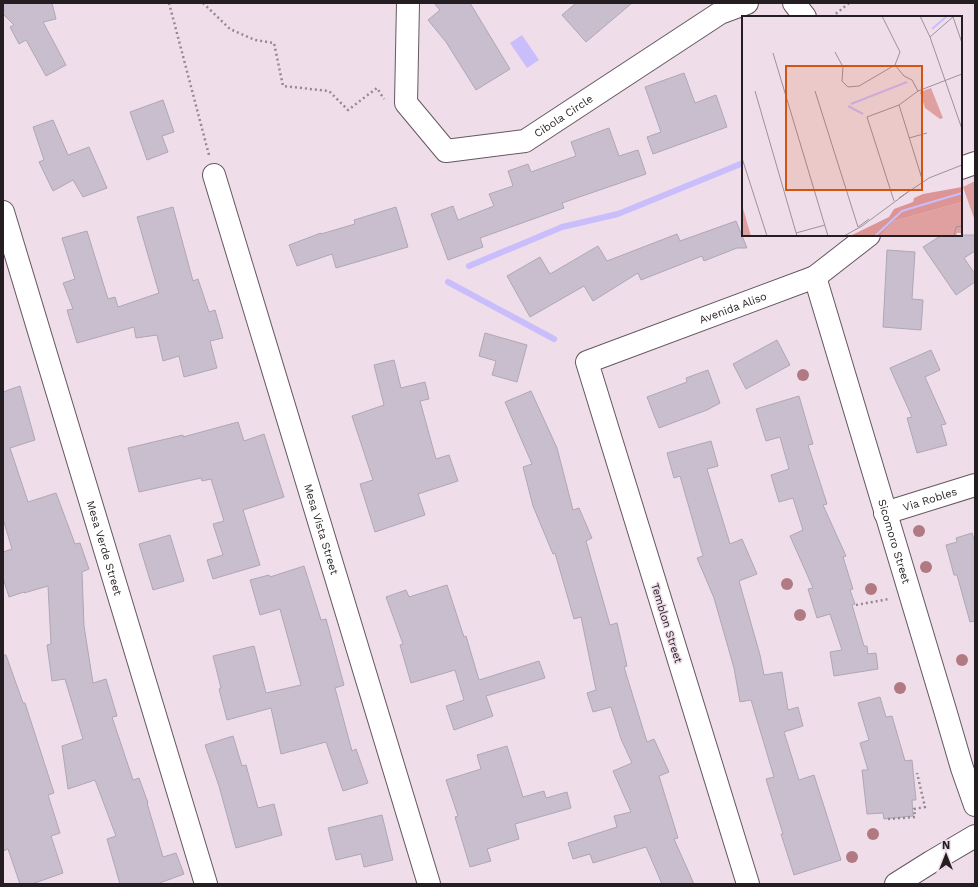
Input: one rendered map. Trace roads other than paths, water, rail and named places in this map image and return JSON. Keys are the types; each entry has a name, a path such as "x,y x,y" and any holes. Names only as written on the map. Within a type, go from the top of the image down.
{"street":[{"name":"Cibola Circle","path":"408,3 406,103 446,151 525,141 720,13 747,3"},
{"path":"794,3 804,16"},
{"path":"962,168 975,162"},
{"name":"Mesa Vista Street","path":"214,174 429,884"},
{"name":"Mesa Verde Street","path":"3,212 206,884"},
{"name":"Avenida Aliso","path":"587,362 815,277 868,236"},
{"name":"Sicomoro Street","path":"815,277 962,768 975,805"},
{"name":"Temblon Street","path":"587,362 748,884"},
{"name":"Via Robles","path":"885,513 975,485"},
{"path":"896,884 975,836"}],"waterway":[{"path":"469,266 562,227 618,214 742,163"},
{"path":"448,282 554,339"}]}
